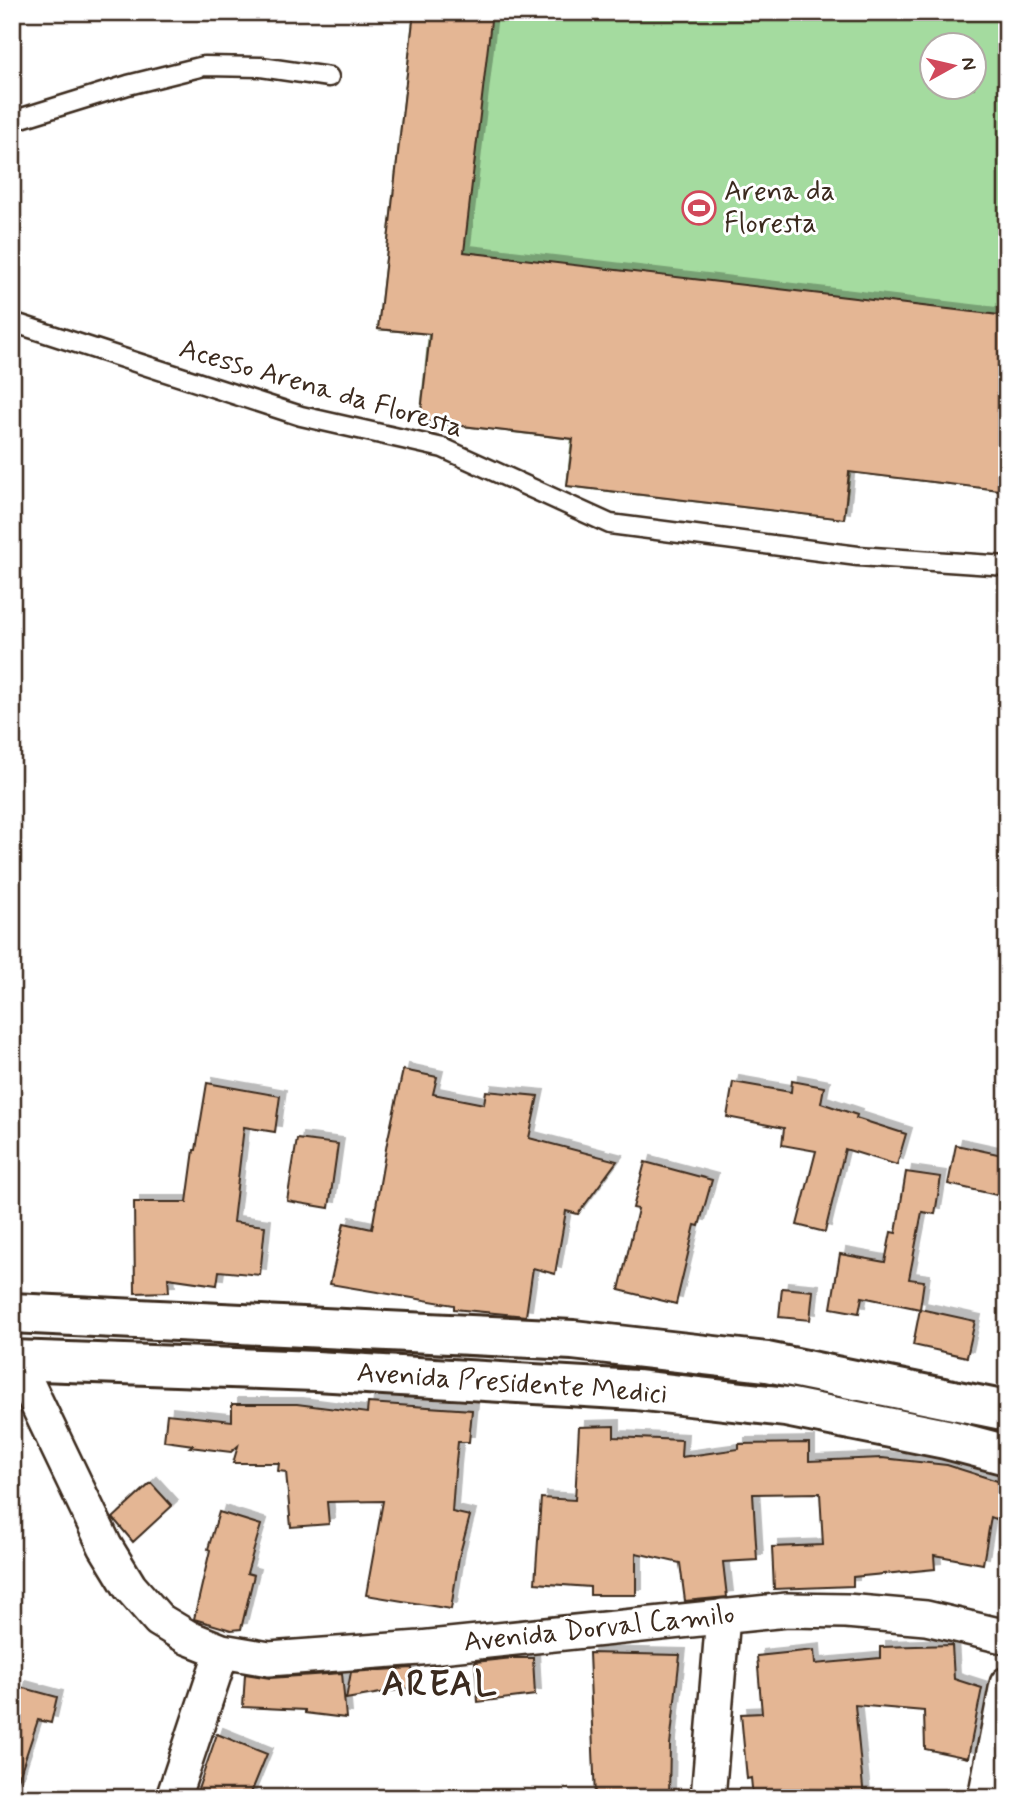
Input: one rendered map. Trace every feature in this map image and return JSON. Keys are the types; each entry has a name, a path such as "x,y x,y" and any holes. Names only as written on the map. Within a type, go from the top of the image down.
{"main road":[{"name":"Avenida Presidente Medici","path":"12,1313 573,1339 767,1362 1007,1411"},
{"name":"Avenida Presidente Medici","path":"14,1360 316,1371 636,1390 786,1407 946,1439 1007,1455"}],"street":[{"name":"Avenida Dorval Camilo","path":"14,1360 105,1546 130,1587 159,1620 189,1638 222,1651 269,1659 431,1647 787,1610 846,1611 926,1618 1007,1637"},
{"path":"708,1798 723,1616"},
{"path":"173,1798 222,1651"},
{"path":"985,1798 1007,1684"}],"lane":[{"path":"12,121 128,85 204,66 261,67 329,77"},
{"name":"Acesso Arena da Floresta","path":"12,322 301,416 443,448 610,524 858,556 1007,566"}],"green space":[{"name":"Arena da Floresta","path":"414,12 1007,12 1007,425 999,490 850,472 844,519 567,486 572,439 420,421 429,334 378,329"}],"building":[{"path":"414,12 492,12 464,252 1007,316 1007,425 999,490 849,472 844,519 567,486 573,439 420,421 430,334 378,329"},
{"path":"403,1070 437,1077 433,1094 484,1104 486,1091 538,1096 529,1138 617,1161 578,1214 566,1211 555,1274 533,1268 526,1316 454,1309 454,1305 330,1284 344,1223 372,1229"},
{"path":"792,1081 824,1087 821,1103 906,1134 897,1165 845,1149 825,1232 797,1225 816,1151 782,1145 784,1128 727,1117 733,1082 791,1092"},
{"path":"207,1083 280,1096 275,1132 244,1127 233,1222 265,1226 260,1275 219,1271 217,1285 168,1278 169,1292 135,1293 134,1202 187,1202"},
{"path":"297,1139 338,1144 329,1208 287,1201"},
{"path":"956,1145 1007,1156 1001,1196 948,1184"},
{"path":"645,1162 712,1180 699,1226 695,1225 676,1304 619,1290 638,1209 633,1208"},
{"path":"906,1172 941,1177 935,1214 922,1212 909,1279 924,1281 920,1309 862,1297 859,1313 831,1308 840,1254 885,1262 891,1232 896,1233"},
{"path":"782,1288 813,1291 810,1320 779,1317"},
{"path":"920,1309 975,1321 967,1357 913,1345"},
{"path":"368,1403 472,1410 469,1442 458,1442 452,1512 470,1516 459,1557 451,1609 366,1595 383,1501 327,1502 329,1524 291,1527 286,1472 278,1471 279,1463 233,1463 238,1446 231,1452 164,1441 167,1414 232,1421 232,1404 297,1404 367,1413"},
{"path":"614,1426 614,1437 682,1440 681,1457 739,1449 739,1444 809,1443 809,1461 882,1458 947,1465 1007,1484 1007,1523 991,1517 983,1564 934,1555 935,1569 853,1577 853,1586 774,1589 772,1547 823,1545 820,1493 753,1494 757,1560 723,1562 727,1597 685,1601 680,1563 636,1553 636,1595 590,1595 590,1587 535,1583 541,1498 575,1500 579,1427"},
{"path":"151,1483 172,1506 133,1542 113,1518"},
{"path":"219,1512 261,1525 247,1573 254,1575 241,1629 231,1630 194,1619 210,1550 208,1549"},
{"path":"952,1645 954,1679 982,1688 968,1758 925,1749 924,1711 855,1705 864,1798 753,1798 751,1778 747,1779 741,1714 762,1713 757,1656 814,1650 815,1664 880,1658 880,1647"},
{"path":"589,1653 680,1655 670,1745 669,1798 595,1798"},
{"path":"533,1658 535,1695 478,1702 475,1662"},
{"path":"412,1668 415,1687 346,1699 351,1672"},
{"path":"342,1673 346,1718 305,1713 305,1710 243,1707 245,1674 270,1678"},
{"path":"20,1687 57,1697 51,1723 38,1720 17,1783 12,1783 12,1717"},
{"path":"217,1734 267,1754 249,1798 195,1798"}],"place":[{"name":"Arena da Floresta","path":"699,208"}],"district":[{"name":"AREAL","path":"440,1685"}]}
